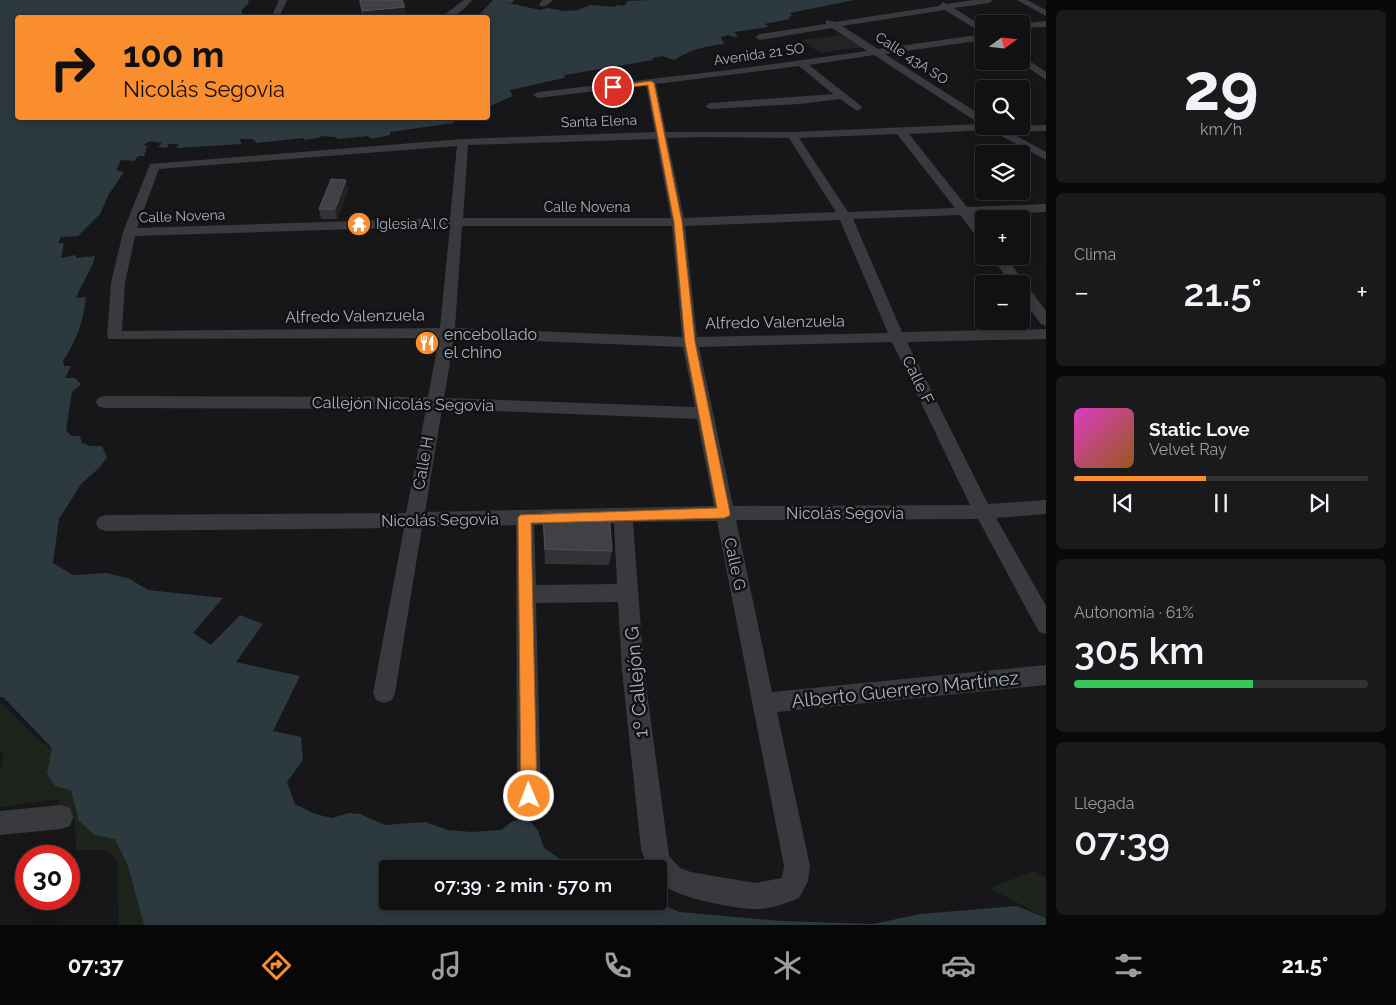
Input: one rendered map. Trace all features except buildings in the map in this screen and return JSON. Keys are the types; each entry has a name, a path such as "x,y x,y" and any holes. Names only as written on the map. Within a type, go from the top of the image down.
{"street":[{"path":"278,15 277,13 283,0"},
{"path":"449,15 464,5 468,0"},
{"path":"934,0 975,26"},
{"path":"760,37 828,21 989,0"},
{"path":"1021,0 1046,13"},
{"name":"Calle 43A SO","path":"828,21 873,52 975,116"},
{"path":"1030,25 1046,24"},
{"name":"Avenida 21 SO","path":"538,96 651,83 873,52 975,33"},
{"path":"800,62 857,108"},
{"path":"1030,64 1046,76"},
{"name":"Calle G","path":"651,83 678,222 690,342 797,866 795,881 790,889 755,896 691,885 672,878 659,864 654,849"},
{"path":"710,106 800,102 843,96"},
{"name":"Santa Elena","path":"129,232 154,166 464,142 661,135 792,135 975,127"},
{"name":"Santa Elena","path":"1030,127 1046,128"},
{"path":"900,130 975,225"},
{"name":"Calle F","path":"792,135 845,216 897,337 983,512 1046,625"},
{"path":"1007,135 1046,157"},
{"name":"Calle H","path":"384,693 447,333 464,142"},
{"name":"Calle Novena","path":"129,232 456,222 678,222 1046,208"},
{"name":"Alfredo Valenzuela","path":"129,232 118,283 114,336 447,333 690,342 1046,334"},
{"path":"1030,300 1046,321"},
{"name":"Callejón Nicolás Segovia","path":"104,402 434,402 703,413"},
{"name":"Nicolás Segovia","path":"105,523 413,520 724,513 983,512 1046,507"},
{"name":"1º Callejón G","path":"622,516 633,670 654,849"},
{"path":"524,518 527,594 529,796"},
{"path":"527,594 628,593"},
{"name":"Alberto Guerrero Martínez","path":"765,703 1046,675"},
{"path":"0,823 61,817"}],"shaded area":[{"path":"0,0 249,0 249,3 242,10 242,15 15,15 15,120 452,120 454,123 390,132 390,135 371,139 368,136 339,139 320,136 319,138 304,140 304,138 256,143 253,139 239,139 242,144 176,148 179,144 169,144 167,148 158,147 162,143 150,141 143,145 147,146 144,156 138,156 134,161 121,160 116,170 124,172 109,194 100,214 78,236 61,237 58,243 64,243 61,258 76,255 76,258 95,256 76,298 86,297 85,306 75,338 63,361 64,366 71,366 65,378 75,378 81,384 72,392 66,430 71,436 80,436 82,443 90,446 102,446 107,457 100,467 81,484 59,519 53,563 73,575 107,573 130,579 148,590 223,598 193,633 211,645 240,615 263,624 236,662 300,676 273,731 301,737 303,760 287,782 295,804 315,814 332,818 349,813 360,814 385,825 425,822 448,830 471,832 501,830 513,821 527,817 538,831 544,848 562,860 379,860 379,910 667,910 667,906 679,912 781,921 873,924 920,914 1017,906 1046,918 1046,925 144,925 128,866 115,839 95,835 79,821 71,790 55,786 47,773 52,748 3,697 0,697"},
{"path":"493,0 511,0 509,3 540,10 548,8 564,11 578,10 590,5 624,6 628,1 650,0 854,0 790,13 792,16 788,17 790,19 764,24 769,27 734,32 738,36 733,37 729,35 721,37 724,44 698,49 674,60 662,56 653,58 653,60 565,75 564,78 510,90 513,96 490,106 490,15 479,15"},
{"path":"841,35 862,47 820,53 801,40"},
{"path":"0,702 41,742 63,755 181,925 119,925 117,859 105,850 80,850 80,845 76,845 75,820 61,817 58,799 0,807 0,774 4,751 0,751"},
{"path":"1033,871 1046,877 1046,918 990,888"}],"place":[{"name":"Iglesia A.I.C","path":"359,224"},
{"name":"encebollado el chino","path":"427,343"}],"route":[{"path":"529,796 527,594 524,518 724,513 690,342 678,222 651,83 613,87"}]}
